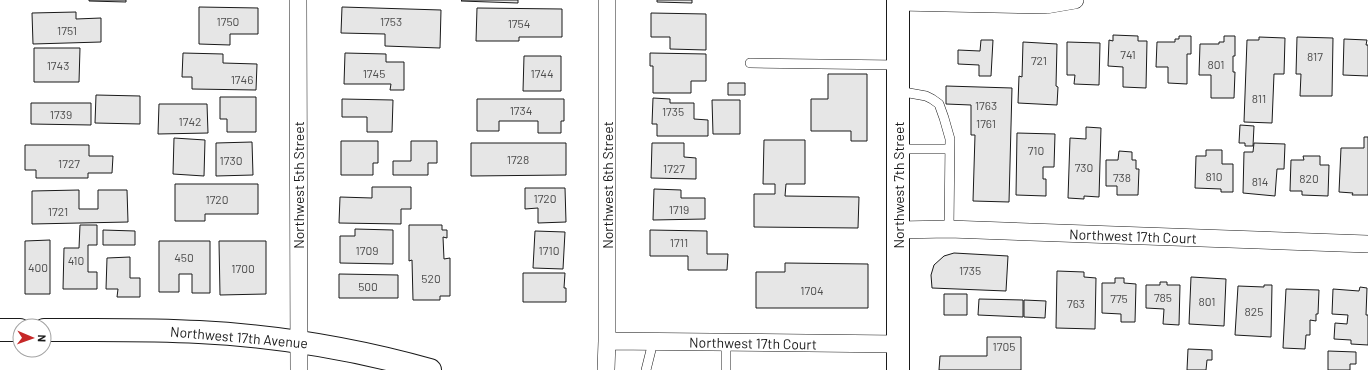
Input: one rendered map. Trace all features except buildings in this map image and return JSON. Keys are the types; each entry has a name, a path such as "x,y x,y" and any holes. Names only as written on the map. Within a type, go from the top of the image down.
{"main road":[{"name":"Northwest 7th Street","path":"898,1 898,370"},
{"path":"0,330 12,330"},
{"name":"Northwest 17th Avenue","path":"52,330 158,330 199,332 299,342 365,354 430,370"}],"street":[{"name":"Northwest 5th Street","path":"298,0 299,370"},
{"name":"Northwest 6th Street","path":"606,370 608,341 607,0"},
{"path":"898,1 1046,5 1075,0"},
{"name":"Northwest 17th Court","path":"898,230 949,229 1368,244"},
{"name":"Northwest 17th Court","path":"608,341 898,344"}],"lane":[{"path":"750,63 898,65"},
{"path":"898,90 926,96 938,104 944,118 950,139 949,229"},
{"path":"898,149 949,149"},
{"path":"646,370 653,342"},
{"path":"726,342 726,370"}]}
